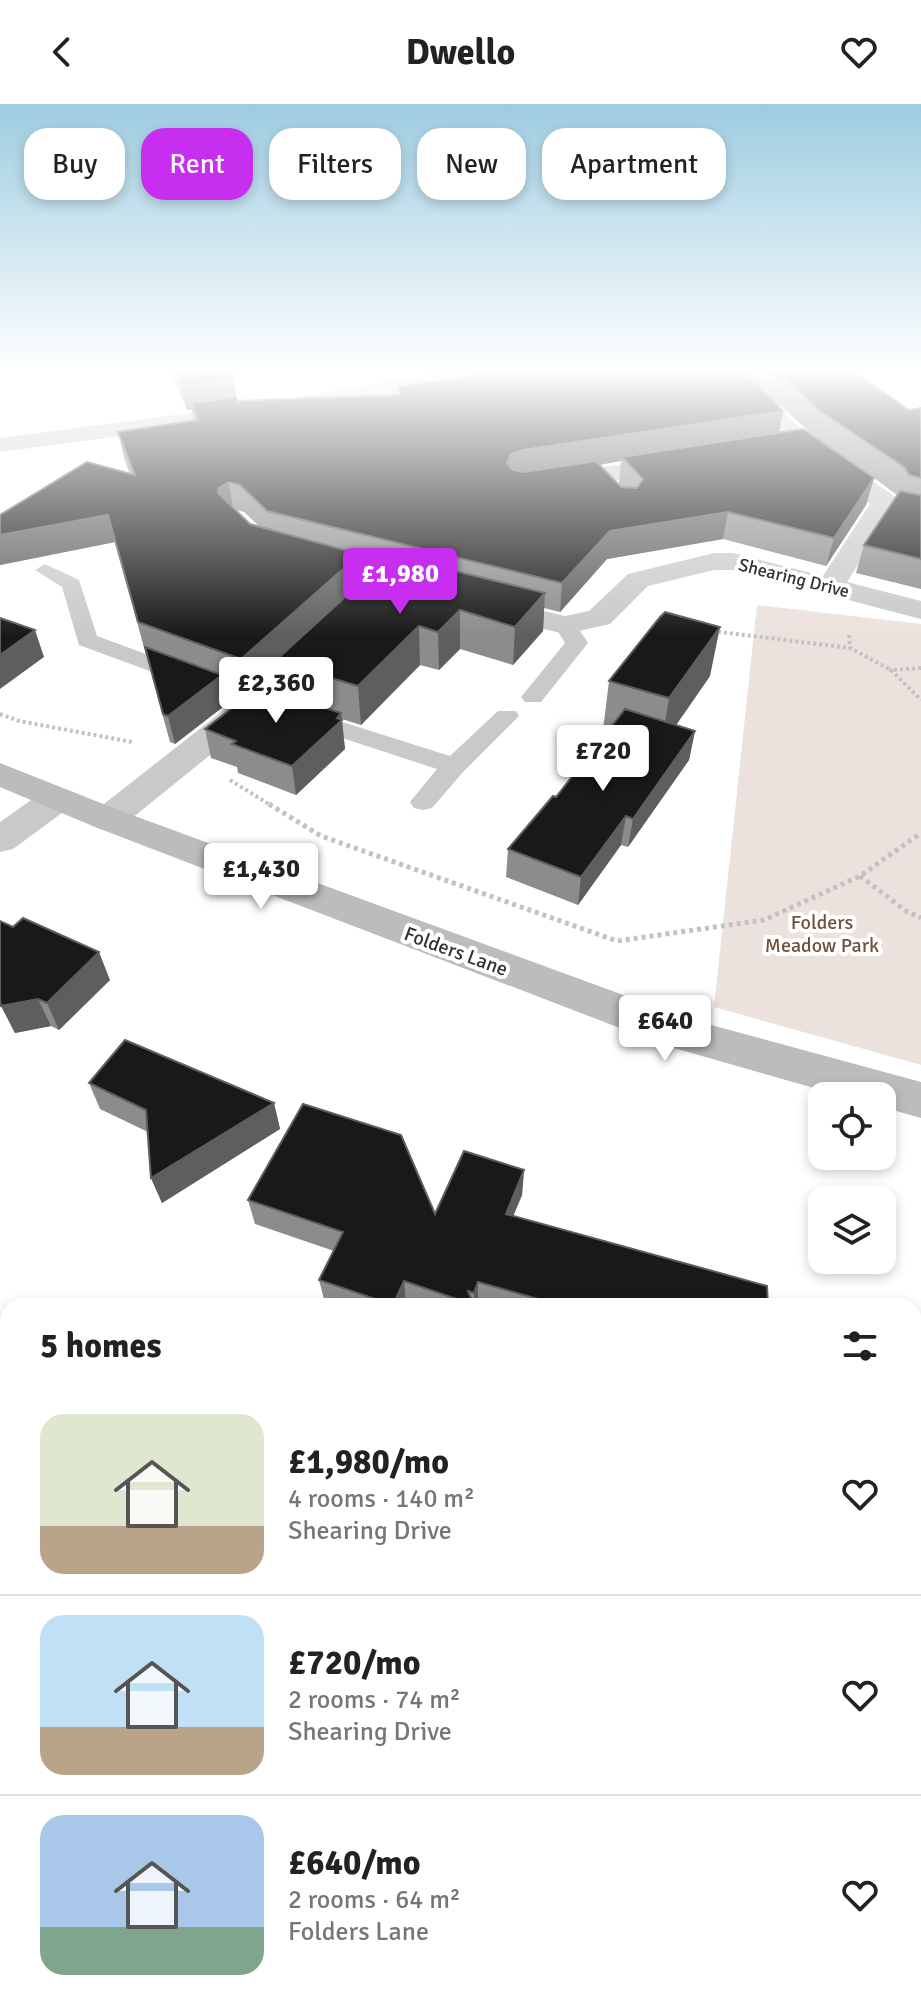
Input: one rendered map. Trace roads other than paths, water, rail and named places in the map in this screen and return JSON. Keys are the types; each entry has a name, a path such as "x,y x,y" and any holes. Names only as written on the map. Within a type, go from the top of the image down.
{"main road":[{"name":"Folders Lane","path":"0,774 108,819 682,1034 921,1100"}],"street":[{"path":"522,488 710,458"},
{"path":"823,458 885,502 830,587"},
{"name":"Shearing Drive","path":"460,599 565,625 599,618 638,580 714,561 733,562 921,610"},
{"path":"108,819 255,702 343,620"},
{"path":"0,840 57,799"}],"lane":[{"path":"597,476 617,497"},
{"path":"882,507 908,513"},
{"path":"45,570 72,584 87,640 255,702 454,766"},
{"path":"533,697 577,643 565,625"},
{"path":"423,802 454,766 507,716"}],"park label":[{"name":"Folders Meadow Park","path":"822,934"}]}
